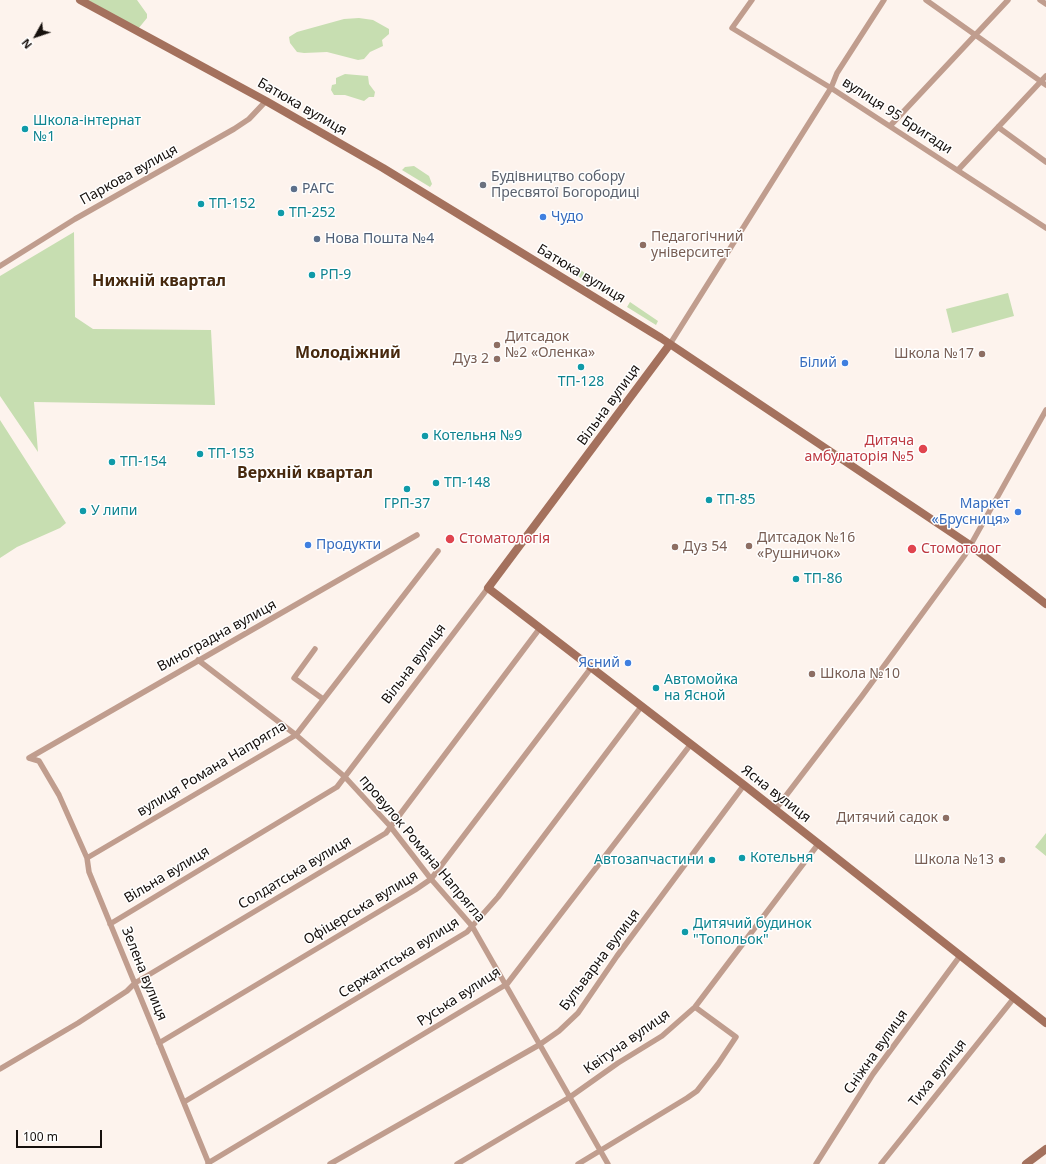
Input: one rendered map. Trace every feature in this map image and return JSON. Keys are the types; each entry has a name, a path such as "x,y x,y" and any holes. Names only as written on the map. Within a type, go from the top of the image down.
{"street":[{"name":"Батюка вулиця","path":"80,0 266,101 383,168 670,344 834,456 970,545 1046,604"},
{"name":"вулиця 95 Бригади","path":"752,0 732,28 831,88 1046,228"},
{"path":"670,344 831,88 837,73 884,0"},
{"path":"926,0 1043,83"},
{"path":"890,126 1008,0"},
{"path":"1040,0 1046,4"},
{"path":"958,170 998,127 1043,83 1046,76"},
{"name":"Паркова вулиця","path":"0,266 74,220 234,129 249,119 266,101"},
{"path":"998,127 1046,162"},
{"name":"Вільна вулиця","path":"110,924 337,787 670,344"},
{"path":"775,810 944,586 970,545 1046,410"},
{"name":"Виноградна вулиця","path":"29,758 198,660 263,625 417,535"},
{"name":"вулиця Романа Напрягла","path":"87,858 296,735 438,551"},
{"name":"Ясна вулиця","path":"488,588 640,707 691,744 819,843 1046,1023"},
{"name":"Солдатська вулиця","path":"0,1069 78,1023 127,992 135,984 386,832 540,628"},
{"path":"315,649 294,678 323,699"},
{"name":"провулок Романа Напрягла","path":"198,660 296,735 345,776 390,826 431,879 472,926 507,984 539,1046 608,1164"},
{"name":"Офіцерська вулиця","path":"159,1043 409,894 431,879 591,668"},
{"name":"Сержантська вулиця","path":"184,1102 466,932 498,897 640,707"},
{"name":"Руська вулиця","path":"209,1163 507,984 691,744"},
{"name":"Зелена вулиця","path":"29,758 39,761 58,795 87,858 89,872 209,1163"},
{"name":"Бульварна вулиця","path":"330,1164 539,1046 578,1013 617,956 744,785"},
{"name":"Квітуча вулиця","path":"457,1164 570,1097 618,1063 662,1036 696,1007 819,843"},
{"name":"Сніжна вулиця","path":"816,1164 874,1074 960,956"},
{"name":"Тиха вулиця","path":"881,1164 1014,998"},
{"path":"578,1164 692,1094 718,1064 736,1038 696,1007"},
{"path":"1026,1164 1046,1149"}],"green space":[{"path":"88,0 137,0 147,14 147,18 138,29"},
{"path":"359,18 373,20 389,29 389,34 382,40 383,46 370,52 364,59 358,60 327,52 297,52 290,43 289,37 297,32 344,19"},
{"path":"345,74 368,76 369,84 375,92 374,97 369,97 364,101 345,95 334,95 331,90 332,85 336,84 336,78"},
{"path":"414,166 429,176 432,184 430,187 402,170 405,167"},
{"path":"74,232 75,317 93,329 211,330 215,405 34,402 38,452 0,396 0,276"},
{"path":"572,264 588,275 584,280 568,270"},
{"path":"1008,293 1014,316 952,333 946,309"},
{"path":"630,302 658,321 656,325 627,307"},
{"path":"0,420 66,523 60,528 17,547 0,558"},
{"path":"1046,833 1046,856 1035,847"}],"place":[{"name":"Школа-інтернат №1","path":"25,129"},
{"name":"Будівництво собору Пресвятої Богородиці","path":"483,185"},
{"name":"РАГС","path":"294,189"},
{"name":"ТП-152","path":"201,204"},
{"name":"ТП-252","path":"281,213"},
{"name":"Чудо","path":"543,217"},
{"name":"Нова Пошта №4","path":"317,239"},
{"name":"Педагогічний університет","path":"643,245"},
{"name":"РП-9","path":"312,275"},
{"name":"Дитсадок №2 «Оленка»","path":"497,345"},
{"name":"Школа №17","path":"982,354"},
{"name":"Дуз 2","path":"497,359"},
{"name":"Білий","path":"845,363"},
{"name":"ТП-128","path":"581,367"},
{"name":"Котельня №9","path":"425,436"},
{"name":"Дитяча амбулаторія №5","path":"923,449"},
{"name":"ТП-153","path":"200,454"},
{"name":"ТП-154","path":"112,462"},
{"name":"ТП-148","path":"436,483"},
{"name":"ГРП-37","path":"407,489"},
{"name":"ТП-85","path":"709,500"},
{"name":"У липи","path":"83,511"},
{"name":"Маркет «Брусниця»","path":"1018,512"},
{"name":"Стоматологія","path":"450,539"},
{"name":"Продукти","path":"308,545"},
{"name":"Дитсадок №16 «Рушничок»","path":"749,546"},
{"name":"Дуз 54","path":"675,547"},
{"name":"Стомотолог","path":"912,549"},
{"name":"ТП-86","path":"796,579"},
{"name":"Ясний","path":"628,663"},
{"name":"Школа №10","path":"812,674"},
{"name":"Автомойка на Ясной","path":"656,688"},
{"name":"Дитячий садок","path":"946,818"},
{"name":"Котельня","path":"742,858"},
{"name":"Автозапчастини","path":"712,860"},
{"name":"Школа №13","path":"1002,860"},
{"name":"Дитячий будинок \"Топольок\"","path":"685,932"}],"district":[{"name":"Нижній квартал","path":"159,281"},
{"name":"Молодіжний","path":"348,353"},
{"name":"Верхній квартал","path":"305,473"}]}
